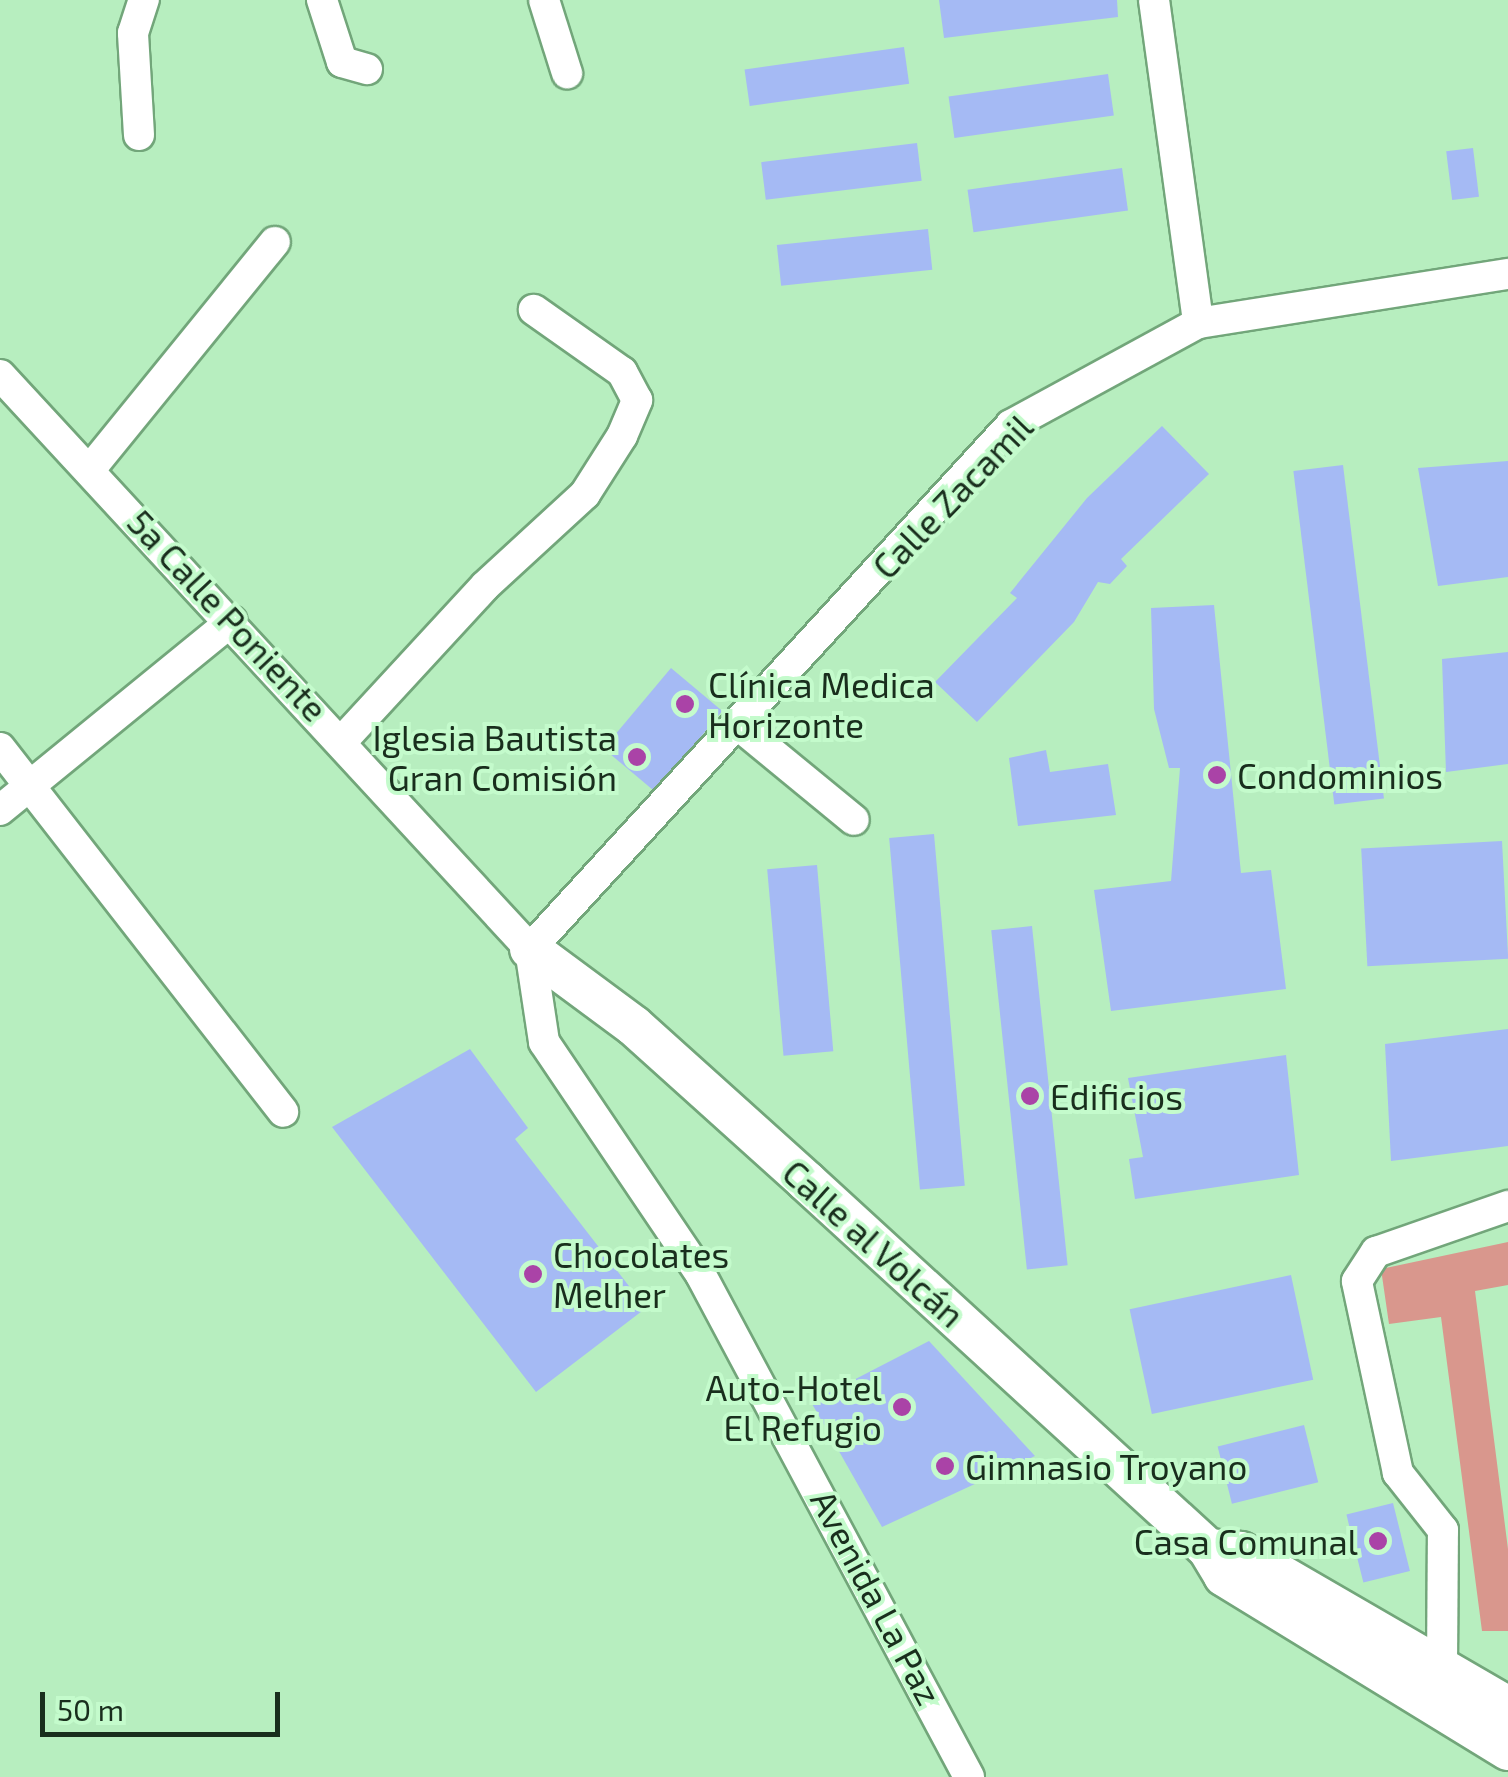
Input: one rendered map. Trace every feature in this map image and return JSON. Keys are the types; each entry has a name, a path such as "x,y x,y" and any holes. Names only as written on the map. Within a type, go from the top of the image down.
{"main road":[{"name":"Calle al Volcán","path":"530,949 634,1026 1208,1549 1224,1576 1508,1750"},
{"name":"Calle al Volcán","path":"1208,1549 1241,1552 1508,1707"}],"street":[{"path":"139,135 133,33 144,0"},
{"path":"322,0 342,62 367,69"},
{"path":"544,0 566,73"},
{"path":"1154,0 1198,323"},
{"path":"92,467 274,242"},
{"name":"Calle Zacamil","path":"530,949 1011,425 1198,323 1508,274"},
{"path":"343,740 485,586 585,494 622,436 637,400 622,372 534,310"},
{"name":"5a Calle Poniente","path":"0,375 92,467 530,949"},
{"path":"0,810 232,620"},
{"path":"737,724 854,820"},
{"path":"0,748 283,1112"},
{"name":"Avenida La Paz","path":"530,949 544,1042 701,1275 969,1777"},
{"path":"1442,1667 1450,1603 1443,1530 1398,1474 1356,1281 1376,1252 1508,1206"}],"shaded area":[{"path":"1508,1242 1508,1285 1475,1291 1508,1549 1508,1631 1482,1631 1441,1317 1389,1324 1381,1269"}],"building":[{"path":"939,0 1117,0 1118,17 944,38"},
{"path":"904,47 909,84 750,106 745,69"},
{"path":"1108,74 1114,116 954,138 949,96"},
{"path":"917,143 922,181 766,200 761,162"},
{"path":"1473,148 1479,197 1452,200 1446,151"},
{"path":"1122,168 1128,211 974,232 968,190"},
{"path":"928,229 932,270 781,286 777,245"},
{"path":"1162,426 1209,474 1121,559 1127,566 1110,584 1098,582 1074,622 977,722 935,682 1017,598 1010,593 1087,498"},
{"path":"1508,461 1508,577 1438,586 1418,468"},
{"path":"1343,465 1384,798 1334,805 1293,471"},
{"path":"1214,605 1241,873 1271,870 1286,989 1111,1011 1094,890 1171,881 1180,768 1169,768 1154,709 1151,608"},
{"path":"1508,652 1508,764 1446,772 1442,659"},
{"path":"671,668 722,711 655,792 604,748"},
{"path":"1046,750 1050,772 1108,764 1116,815 1018,826 1009,758"},
{"path":"934,834 965,1186 920,1190 889,838"},
{"path":"1502,841 1508,959 1367,966 1361,848"},
{"path":"817,865 833,1051 783,1056 767,869"},
{"name":"Edificios","path":"1032,926 1068,1265 1027,1269 991,930"},
{"path":"1508,1029 1508,1146 1391,1161 1385,1044"},
{"path":"470,1049 528,1128 515,1139 646,1308 536,1392 332,1127"},
{"path":"1286,1055 1299,1175 1135,1199 1129,1159 1143,1157 1128,1078"},
{"path":"1291,1275 1313,1380 1152,1414 1130,1309"},
{"path":"929,1341 1035,1456 882,1527 811,1402"},
{"path":"1304,1425 1318,1482 1232,1504 1218,1447"},
{"name":"Casa Comunal","path":"1393,1503 1410,1571 1363,1583 1346,1515"}],"place":[{"name":"Clínica Medica Horizonte","path":"685,704"},
{"name":"Iglesia Bautista Gran Comisión","path":"637,757"},
{"name":"Condominios","path":"1217,775"},
{"name":"Edificios","path":"1030,1096"},
{"name":"Chocolates Melher","path":"533,1274"},
{"name":"Auto-Hotel El Refugio","path":"902,1407"},
{"name":"Gimnasio Troyano","path":"945,1466"},
{"name":"Casa Comunal","path":"1378,1541"}]}
